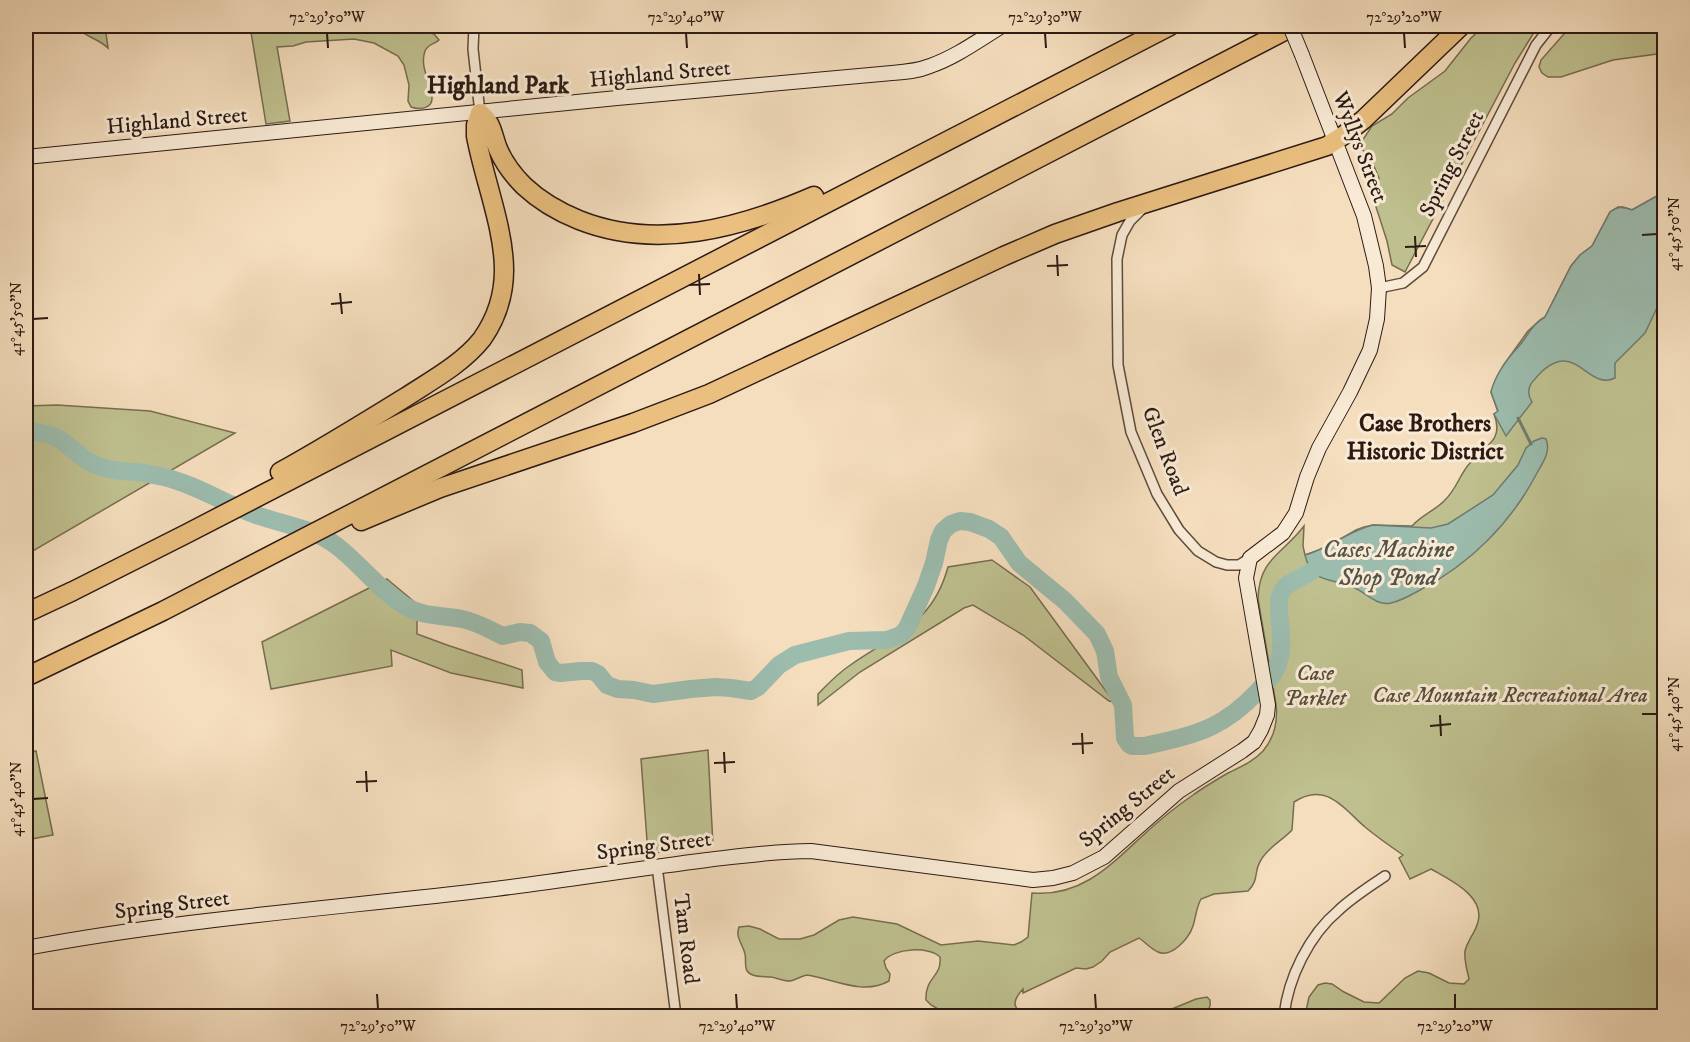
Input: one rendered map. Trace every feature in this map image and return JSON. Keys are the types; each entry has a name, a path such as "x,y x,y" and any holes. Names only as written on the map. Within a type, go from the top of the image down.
{"highway":[{"path":"26,613 221,516 242,494 289,474 1170,26"},
{"path":"26,677 122,632 291,545 335,532 373,509 1292,26"},
{"path":"373,509 633,423 709,394 1028,245 1087,222 1307,153 1335,141 1363,120 1461,26"},
{"path":"289,474 349,432 445,372 471,351 488,330 501,296 503,262 500,238 476,136 476,125 480,113 490,123 498,149 507,165 531,193 548,205 575,218 598,227 626,233 675,234 728,227 767,215 849,181 895,167"}],"street":[{"path":"474,26 473,49 480,113"},
{"name":"Highland Street","path":"26,157 915,70 930,66 961,51 1002,26"},
{"name":"Wyllys Street","path":"1292,26 1364,216 1379,288"},
{"name":"Spring Street","path":"1379,288 1403,283 1423,267 1536,45 1551,26"},
{"name":"Glen Road","path":"1149,202 1131,221 1122,235 1117,264 1118,365 1131,432 1157,494 1179,530 1198,551 1216,562 1227,565 1239,564 1250,558"},
{"path":"1250,558 1283,533 1296,513 1319,448 1370,350 1377,319 1379,288"},
{"name":"Spring Street","path":"26,948 195,922 495,889 783,851 811,851 1033,880 1073,873 1104,857 1179,791 1254,742 1261,730 1268,705 1246,578 1250,558"},
{"name":"Tam Road","path":"657,866 676,1017"},
{"path":"1284,1017 1287,999 1296,973 1326,922 1338,910 1385,876"}],"green space":[{"path":"26,26 105,26 108,48 77,28"},
{"path":"250,26 400,26 434,34 439,40 428,47 424,57 432,101 425,108 411,107 408,101 409,85 404,65 398,56 374,43 354,39 306,42 277,47 290,121 266,124"},
{"path":"1484,26 1538,26 1515,63 1405,272 1392,265 1376,207 1379,178 1360,144 1372,126 1392,114 1408,98 1445,71 1471,38"},
{"path":"1571,26 1664,26 1664,53 1613,60 1561,77 1548,77 1539,67 1541,60"},
{"name":"Case Mountain Recreational Area","path":"1664,192 1664,1016 1305,1016 1309,997 1318,985 1325,983 1332,984 1364,1002 1379,1003 1405,978 1418,971 1429,973 1449,983 1464,984 1469,979 1465,951 1479,915 1477,906 1465,891 1431,869 1410,879 1399,858 1403,855 1370,831 1341,805 1316,794 1305,796 1294,802 1292,830 1264,855 1252,887 1248,891 1214,894 1201,899 1191,931 1174,950 1163,953 1155,951 1139,938 1110,952 1093,967 1076,968 1023,993 1023,989 1015,1003 1017,1010 1025,1016 950,1016 931,1005 926,1000 926,992 939,969 940,957 928,951 912,950 895,953 884,961 890,974 889,981 869,987 848,985 807,975 787,981 756,976 747,971 745,954 738,934 739,927 749,926 760,929 779,939 800,939 814,935 839,920 853,917 897,924 941,945 978,941 1014,945 1028,937 1032,893 1064,890 1092,878 1179,805 1206,786 1259,755 1270,741 1276,717 1276,704 1258,599 1259,585 1267,565 1304,526 1305,555 1325,548 1364,527 1373,525 1412,526 1444,501 1466,468 1495,437 1497,423 1494,414 1498,412 1491,392 1503,366 1528,331 1545,317 1571,266 1592,246 1610,212 1618,207 1632,210"},
{"path":"57,405 150,411 235,433 26,555 26,406"},
{"path":"992,560 1030,587 1114,702 1109,701 1023,635 973,605 964,608 860,672 818,705 818,694 845,669 909,627 921,616 941,587 948,567"},
{"path":"387,579 417,604 417,634 522,670 523,688 451,673 391,650 392,666 271,689 262,642"},
{"path":"708,750 713,845 648,854 641,759"},
{"path":"36,751 53,835 26,840 26,753"},
{"path":"1207,997 1210,1000 1210,1007 1203,1016 1155,1016 1196,999"}],"water":[{"path":"1664,192 1664,293 1645,333 1615,363 1615,378 1605,380 1596,377 1570,362 1559,361 1548,367 1532,382 1529,394 1532,402 1506,436 1494,414 1498,411 1491,392 1502,368 1533,327 1545,317 1571,266 1592,246 1610,212 1621,208 1632,210"},
{"name":"Cases Machine Shop Pond","path":"1542,438 1546,439 1547,444 1544,461 1515,509 1472,555 1438,580 1406,598 1385,603 1374,600 1352,586 1320,577 1311,569 1305,555 1373,525 1431,528 1448,524 1493,495 1518,465 1526,448"}],"waterway":[{"path":"1518,418 1531,444"},
{"path":"26,432 52,436 101,467 176,480 256,515 317,534 341,549 393,598 412,610 468,620 503,636 520,632 530,633 541,641 547,662 555,672 592,671 598,674 607,685 618,689 653,694 716,687 751,691 758,687 779,665 795,655 849,641 887,640 901,635 907,628 926,586 943,531 951,524 960,521 970,522 989,529 1001,537 1019,563 1065,601 1097,634 1105,651 1109,677 1123,705 1125,738 1132,746 1145,746 1194,734 1220,722 1246,703 1275,672 1278,664 1281,640 1279,600 1282,592 1287,585 1312,571"}],"district":[{"name":"Highland Park","path":"498,86"},
{"name":"Case Brothers Historic District","path":"1425,438"}],"park label":[{"name":"Case Parklet","path":"1315,686"}]}
